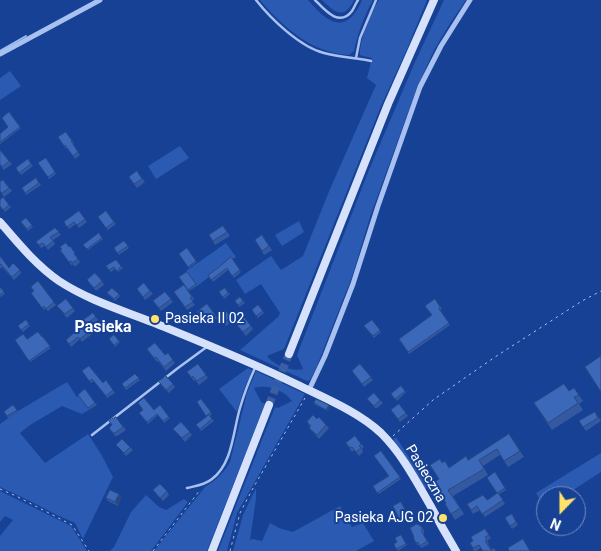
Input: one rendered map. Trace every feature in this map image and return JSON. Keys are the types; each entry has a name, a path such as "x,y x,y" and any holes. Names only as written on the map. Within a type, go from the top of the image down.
{"street":[{"path":"0,54 100,0"},
{"path":"289,354 388,104 434,0"},
{"path":"309,390 325,356 353,284 420,87 441,46 470,0"},
{"name":"Pasieczna","path":"0,222 40,266 73,289 111,307 209,345 309,390 373,426 388,440 406,463 456,551"},
{"path":"212,551 269,406"}],"lane":[{"path":"256,0 274,20 312,48 322,53 370,61"},
{"path":"314,0 329,14 338,17 343,17 352,11 358,0"},
{"path":"356,58 360,38 376,0"},
{"path":"92,434 209,345"},
{"path":"187,488 213,479 222,470 246,388 256,366"}],"path":[{"path":"388,440 433,400 495,357 582,301 601,291"},
{"path":"230,551 240,513 309,390"},
{"path":"153,551 207,482"},
{"path":"0,489 72,525 89,551"}],"shaded area":[{"path":"260,0 308,0 329,19 341,22 348,20 354,14 362,0 373,0 357,38 354,51 349,55 339,54 313,45 296,35"},
{"path":"322,0 354,0 346,11 339,12"},
{"path":"379,0 427,0 381,106 284,349 267,356 278,365 288,369 303,369 297,355 369,170 415,62 444,0 466,0 433,52 415,93 370,217 353,274 317,366 310,380 307,381 240,350 278,317 280,313 261,284 245,294 236,280 271,256 281,270 303,256 376,85 367,78 372,58 360,55 360,49 366,26"},
{"path":"10,71 21,86 0,100 0,78"},
{"path":"180,146 189,158 156,179 148,166"},
{"path":"299,221 304,232 282,246 275,235"},
{"path":"226,243 236,257 197,286 186,271"},
{"path":"248,368 252,370 237,412 219,389"},
{"path":"256,371 305,394 237,513 227,551 218,551 275,407 278,408 292,401 285,394 270,387 254,388 261,402 265,404 207,551 154,551 205,487 225,470 230,462 247,393"},
{"path":"67,382 89,410 82,414 62,406 20,433 45,463 88,434 101,454 113,477 83,539 75,523 0,487 0,424"},
{"path":"396,437 428,487 425,489 393,440"},
{"path":"601,453 601,472 579,486 547,486"},
{"path":"256,488 250,540 262,541 270,523 293,532 340,506 352,527 363,523 374,541 356,551 233,551 243,515"},
{"path":"0,491 71,526 87,551 0,551 0,536 13,520 5,516 0,522"},
{"path":"146,495 159,507 166,510 184,499 188,502 151,551 110,551 114,547 131,512"}],"building":[{"path":"9,112 20,127 0,142 0,134 8,127 2,118"},
{"path":"66,132 78,152 73,156 58,137"},
{"path":"0,150 9,161 2,167 0,164"},
{"path":"46,158 55,172 48,177 38,163"},
{"path":"28,159 31,164 19,173 16,168"},
{"path":"137,171 142,179 134,184 129,177"},
{"path":"36,178 39,183 25,193 22,188"},
{"path":"3,180 9,188 2,193 0,191 0,182"},
{"path":"3,197 9,205 3,210 0,206 0,200"},
{"path":"79,211 85,219 77,225 74,222 67,227 64,222"},
{"path":"106,211 114,222 106,228 98,217"},
{"path":"26,218 32,225 27,229 21,222"},
{"path":"223,226 227,232 213,241 209,235"},
{"path":"55,228 59,232 50,237 53,241 46,247 43,243 39,245 36,242"},
{"path":"99,233 102,238 87,249 83,245"},
{"path":"262,235 269,246 262,251 255,240"},
{"path":"124,241 128,246 117,253 114,248"},
{"path":"66,243 78,259 72,263 71,261 69,262 60,250 62,249 60,247"},
{"path":"187,248 196,261 188,267 179,254"},
{"path":"0,256 9,268 13,263 20,270 12,277 0,265"},
{"path":"231,257 240,270 232,276 227,268 211,280 208,275"},
{"path":"116,260 121,266 117,271 114,267 109,270 106,266"},
{"path":"187,272 196,284 188,290 179,277"},
{"path":"95,273 102,281 94,288 87,280"},
{"path":"38,281 54,302 46,309 44,306 42,308 31,293 34,291 31,287"},
{"path":"144,283 150,291 143,297 137,289"},
{"path":"184,285 193,302 185,307 174,292"},
{"path":"0,287 4,292 0,295"},
{"path":"112,288 119,294 114,299 107,293"},
{"path":"225,288 228,293 223,297 219,292"},
{"path":"165,292 171,299 159,308 153,301"},
{"path":"240,297 243,301 238,305 235,301"},
{"path":"66,299 73,308 65,314 57,306"},
{"path":"435,299 440,307 439,309 449,323 408,352 399,339 432,315 425,306"},
{"path":"207,304 216,316 210,315 206,319 197,312"},
{"path":"258,305 263,311 256,316 252,310"},
{"path":"225,310 231,317 223,323 218,316"},
{"path":"93,313 96,317 85,325 90,331 80,339 78,337 69,344 66,340 84,324 82,321"},
{"path":"244,317 251,326 243,332 236,324"},
{"path":"26,320 29,324 21,330 18,326"},
{"path":"372,320 380,330 373,336 364,326"},
{"path":"38,332 50,346 29,361 15,340 23,334 27,339"},
{"path":"114,335 119,341 114,345 109,339"},
{"path":"155,343 165,355 168,353 173,360 164,367 147,349"},
{"path":"601,356 601,392 585,367"},
{"path":"198,364 206,375 197,381 187,372"},
{"path":"360,364 371,377 362,384 352,371"},
{"path":"89,366 103,383 106,380 113,390 106,396 92,379 89,381 82,371"},
{"path":"135,374 139,378 125,388 122,384"},
{"path":"166,376 173,384 166,390 159,382"},
{"path":"564,384 569,391 574,388 579,395 574,397 578,403 548,423 534,403"},
{"path":"401,386 405,391 395,399 391,394"},
{"path":"85,389 95,403 88,408 78,395"},
{"path":"374,393 380,400 374,406 367,399"},
{"path":"144,398 154,410 160,405 169,417 163,421 157,414 147,422 139,413 143,410 138,403"},
{"path":"201,399 211,412 206,416 197,402"},
{"path":"316,399 329,405 326,410 314,403"},
{"path":"399,404 406,413 398,419 391,410"},
{"path":"13,405 17,410 7,416 4,412"},
{"path":"595,412 598,418 583,427 579,421"},
{"path":"209,415 212,419 200,429 196,425"},
{"path":"313,415 317,419 319,417 326,425 317,435 309,428 311,426 307,422"},
{"path":"116,417 123,427 113,433 109,428 112,425 109,421"},
{"path":"181,422 190,432 182,438 173,429"},
{"path":"509,434 520,451 504,461 497,449 479,460 484,469 448,490 460,508 451,514 446,503 435,488 433,483 439,479 430,465 440,459 442,463 445,461 449,468 466,456 468,460"},
{"path":"355,436 361,444 359,446 361,448 356,452 346,443"},
{"path":"122,439 130,447 124,453 116,445"},
{"path":"381,451 400,477 377,493 373,486 389,476 374,456"},
{"path":"495,472 505,488 497,493 487,478"},
{"path":"160,484 167,491 160,498 153,490"},
{"path":"110,490 119,494 115,502 106,498"},
{"path":"498,493 503,500 482,514 477,506 471,510 467,504 483,495 487,500"},
{"path":"401,502 408,516 400,520 393,506"},
{"path":"512,514 516,522 510,526 505,518"},
{"path":"417,524 422,527 422,532 427,541 420,546 418,542 416,543 410,528"},
{"path":"485,529 489,535 485,537 487,540 485,541 491,550 494,548 496,551 483,551 479,545 473,548 470,543 473,541 471,537"},
{"path":"401,535 406,544 396,549 394,544 397,542 395,538"},
{"path":"523,539 530,551 509,551 508,548"}],"waterway":[{"path":"0,51 26,36"}],"tunnel":[{"path":"269,405 289,354"}],"place":[{"name":"Pasieka II 02","path":"155,319"},
{"name":"Pasieka AJG 02","path":"443,518"}],"district":[{"name":"Pasieka","path":"103,328"}]}
